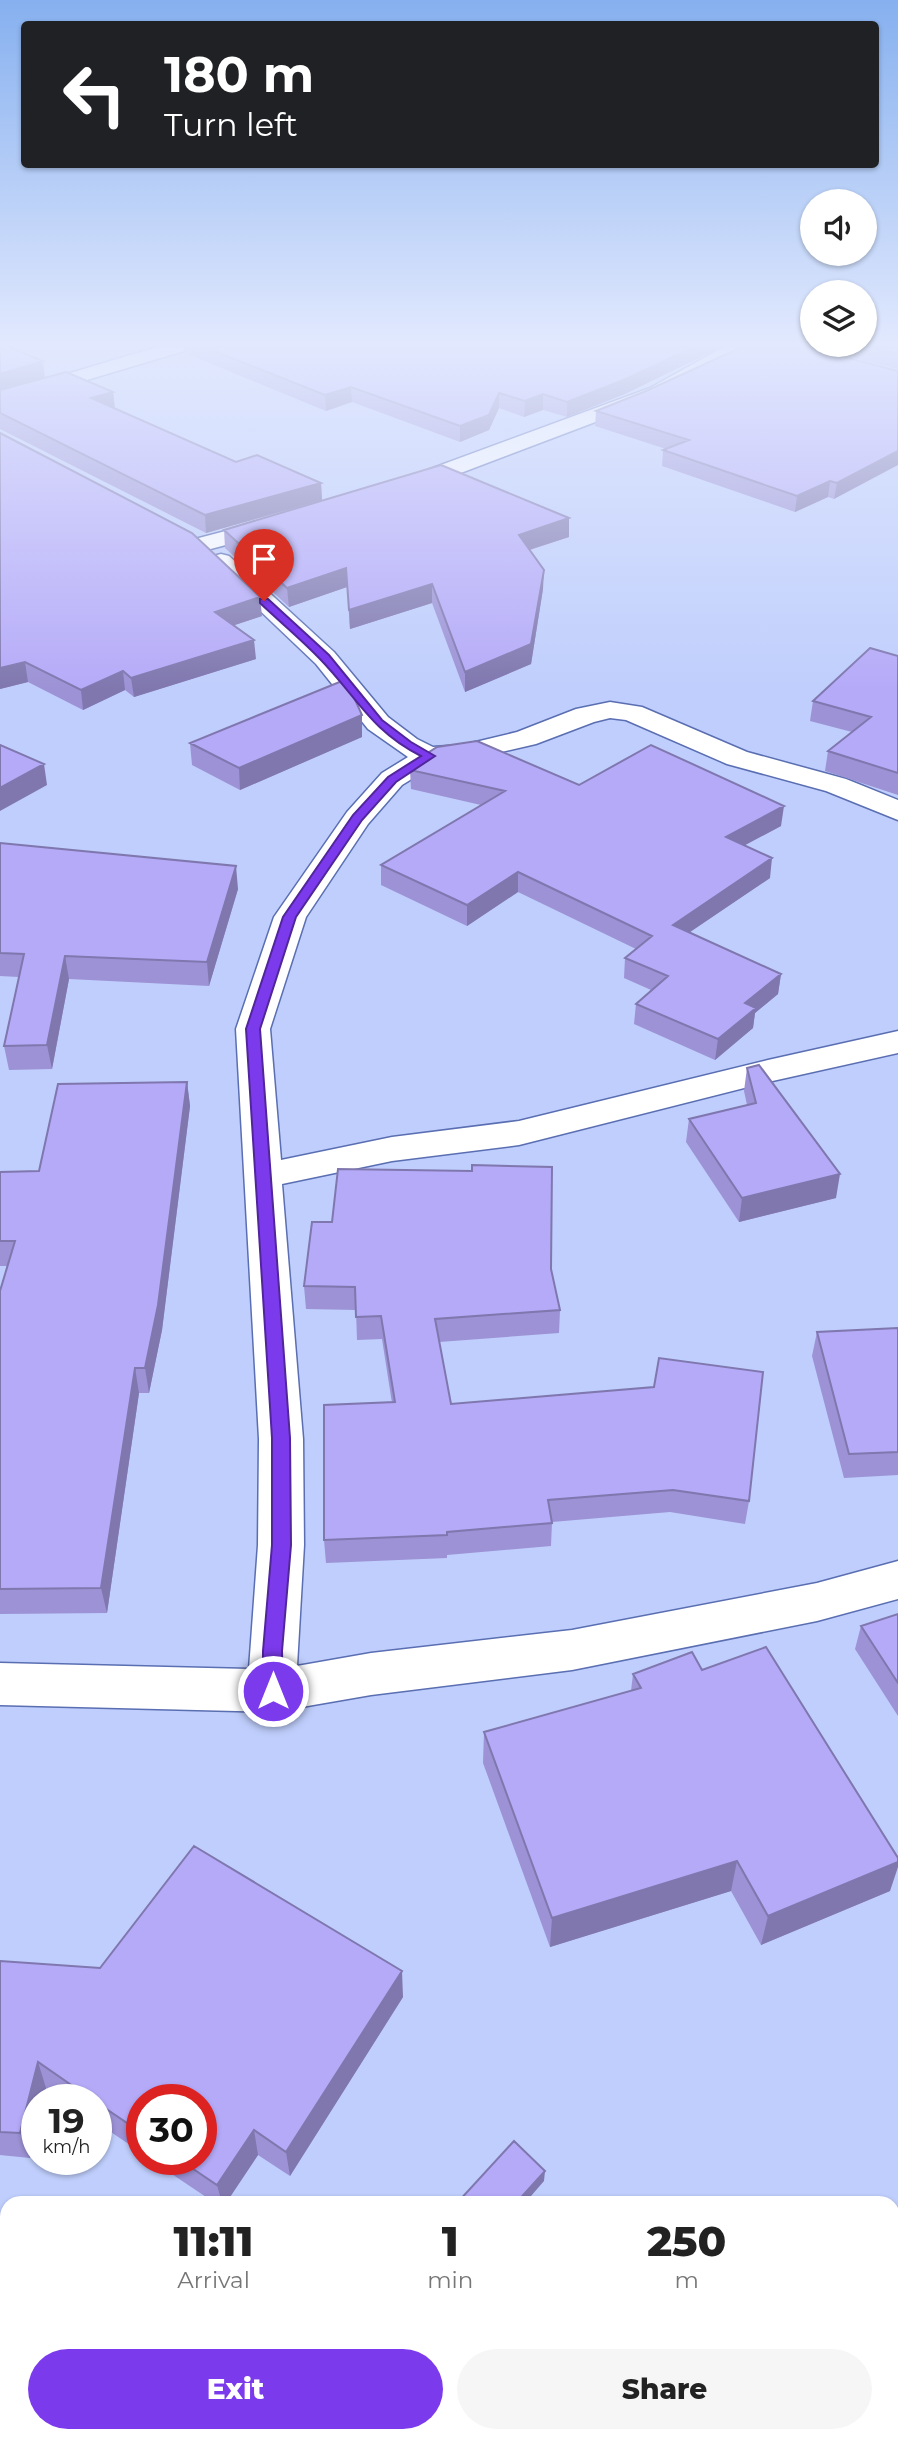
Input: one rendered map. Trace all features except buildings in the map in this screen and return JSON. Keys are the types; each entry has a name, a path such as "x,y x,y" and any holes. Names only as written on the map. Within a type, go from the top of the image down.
{"street":[{"path":"381,494 471,461"},
{"path":"292,521 192,539 325,658 378,723 407,745 429,756"},
{"path":"273,1691 272,1651 281,1545 281,1438 253,1029 290,917 357,818 392,779 429,756 463,753 526,738 586,715 610,710 632,713 737,758 836,785 898,811"},
{"path":"262,1176 392,1149 519,1133 768,1071 898,1042"},
{"path":"0,1684 273,1691 371,1674 572,1650 817,1602 898,1580"}],"route":[{"path":"264,601 325,658 378,723 407,745 429,756 392,779 357,818 290,917 253,1029 281,1438 281,1545 272,1651 273,1691"}]}
